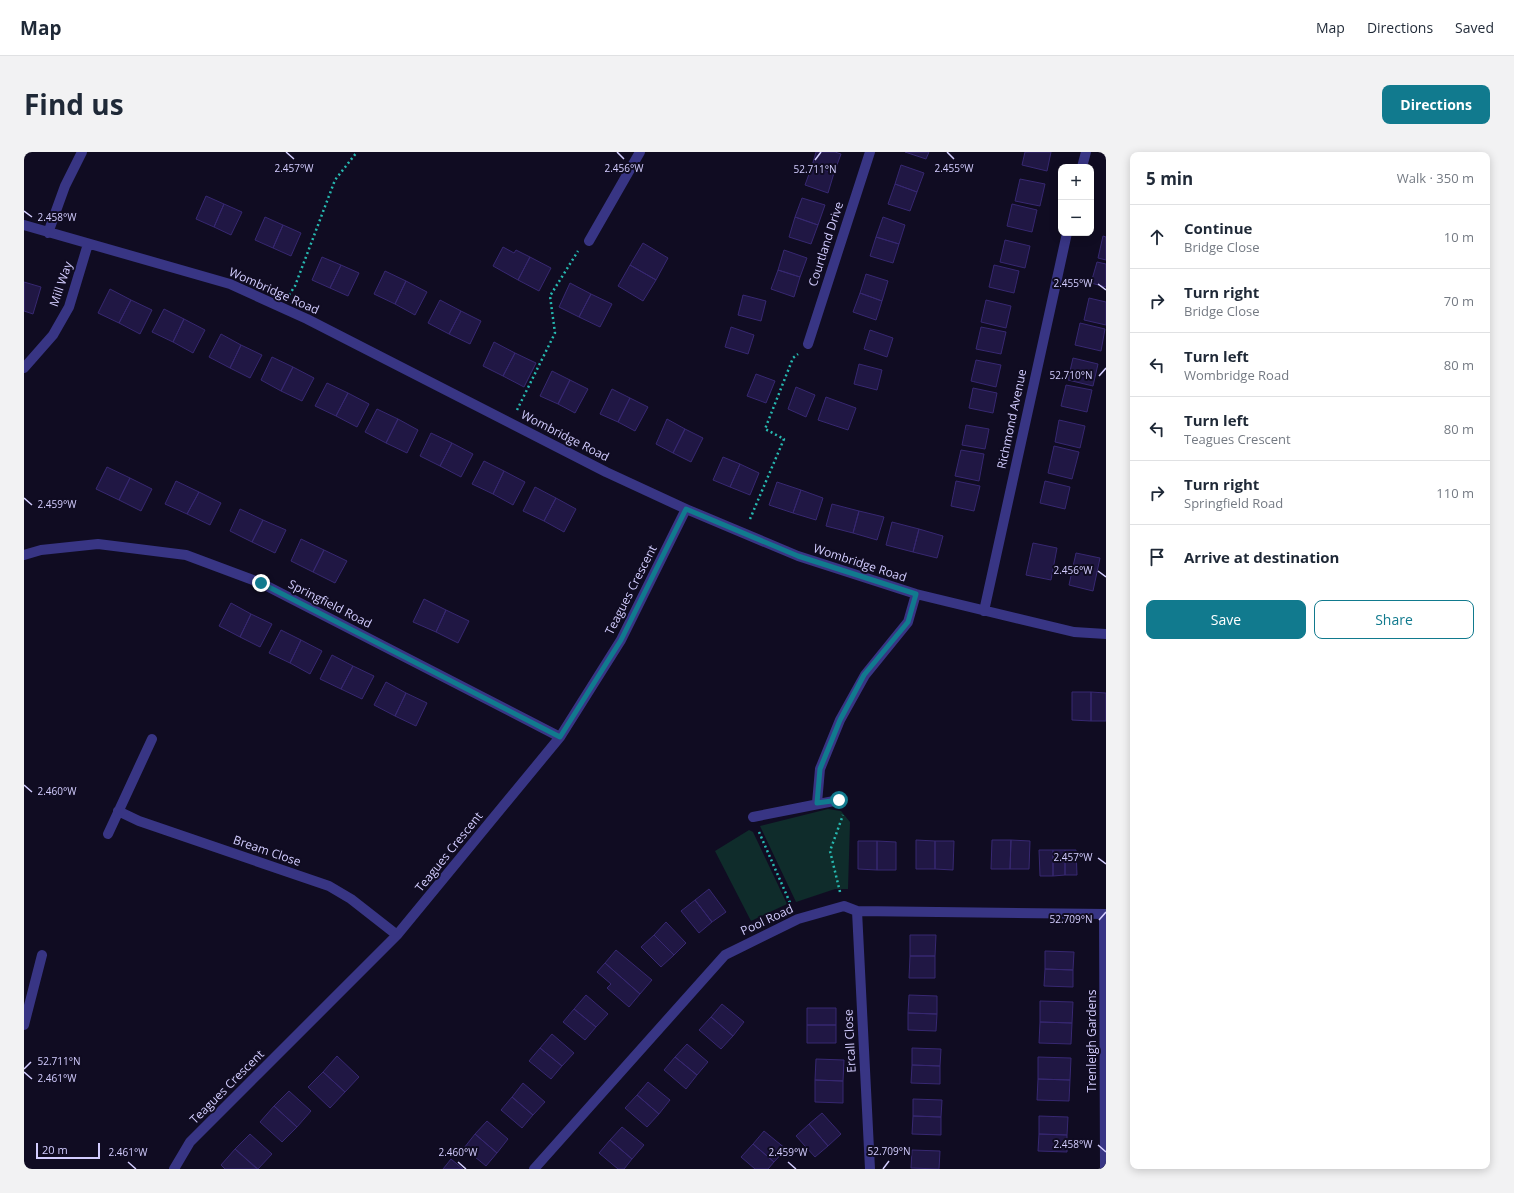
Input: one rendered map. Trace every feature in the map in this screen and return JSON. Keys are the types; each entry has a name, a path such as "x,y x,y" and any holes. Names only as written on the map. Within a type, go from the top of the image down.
{"street":[{"path":"48,233 65,186 82,152"},
{"path":"589,241 640,152"},
{"name":"Courtland Drive","path":"808,344 870,152"},
{"path":"1083,164 1086,152"},
{"name":"Wombridge Road","path":"24,225 230,284 281,307 606,472 686,509 798,556 916,594 1074,632 1106,634"},
{"name":"Richmond Avenue","path":"984,611 1066,236"},
{"name":"Mill Way","path":"24,368 53,335 70,307 88,244"},
{"name":"Teagues Crescent","path":"174,1169 190,1142 397,935 560,737 621,640 686,509"},
{"name":"Springfield Road","path":"24,555 41,550 98,544 186,556 261,583 560,737"},
{"path":"817,803 820,769 840,720 864,675 908,622 916,594"},
{"path":"108,834 152,739"},
{"path":"753,817 817,803 839,800"},
{"name":"Bream Close","path":"118,811 139,821 329,886 351,899 397,935"},
{"path":"844,906 857,911 1105,914"},
{"name":"Pool Road","path":"534,1169 725,955 798,919 844,906"},
{"name":"Ercall Close","path":"857,911 870,1169"},
{"name":"Trenleigh Gardens","path":"1105,914 1105,1169"},
{"path":"24,1025 28,988 42,955"}],"path":[{"path":"281,307 295,286 335,180 357,152"},
{"path":"510,423 555,333 550,296 575,254 589,241"},
{"path":"743,533 784,439 765,429 793,358 808,344"},
{"path":"839,800 845,811 830,851 844,906"},
{"path":"753,817 798,919"}],"green space":[{"path":"828,809 841,811 850,822 848,889 835,889 796,902 760,826"},
{"path":"749,830 753,832 787,904 751,921 715,851"}],"building":[{"path":"816,152 835,152 841,154 834,173 812,166"},
{"path":"905,152 929,152 926,159"},
{"path":"1025,152 1051,152 1047,171 1022,165"},
{"path":"901,165 924,173 917,192 895,184"},
{"path":"812,166 834,173 828,193 805,185"},
{"path":"1020,179 1045,184 1040,206 1015,201"},
{"path":"895,184 917,192 910,211 888,204"},
{"path":"206,196 224,204 214,227 196,219"},
{"path":"802,198 825,205 818,225 795,217"},
{"path":"224,204 242,212 231,235 214,227"},
{"path":"1012,204 1037,210 1032,232 1007,226"},
{"path":"265,217 283,225 273,248 255,240"},
{"path":"795,217 818,225 811,244 789,237"},
{"path":"883,217 905,225 899,244 876,237"},
{"path":"283,225 301,233 291,256 273,248"},
{"path":"1103,236 1106,237 1106,260 1098,258"},
{"path":"876,237 899,244 893,263 870,256"},
{"path":"1005,240 1030,246 1025,268 1000,262"},
{"path":"643,243 668,258 656,280 630,265"},
{"path":"503,247 514,253 516,250 530,257 518,280 493,266"},
{"path":"784,250 807,258 800,277 778,270"},
{"path":"322,257 341,265 330,288 312,280"},
{"path":"530,257 551,268 539,291 518,280"},
{"path":"1097,262 1106,264 1106,287 1091,283"},
{"path":"341,265 359,273 348,296 330,288"},
{"path":"630,265 656,280 643,301 618,286"},
{"path":"994,265 1019,271 1014,293 989,287"},
{"path":"778,270 800,277 794,297 771,289"},
{"path":"385,271 406,281 395,304 374,294"},
{"path":"866,274 888,281 882,301 860,293"},
{"path":"406,281 427,292 415,315 395,304"},
{"path":"24,282 41,287 33,314 24,311"},
{"path":"570,283 591,294 579,317 559,307"},
{"path":"110,289 131,300 119,323 98,313"},
{"path":"860,293 882,301 876,320 853,312"},
{"path":"591,294 612,304 600,327 579,317"},
{"path":"743,295 766,301 761,321 738,315"},
{"path":"1089,298 1106,302 1106,325 1084,320"},
{"path":"131,300 152,310 140,334 119,323"},
{"path":"440,300 461,311 449,334 428,323"},
{"path":"986,300 1011,306 1006,328 981,322"},
{"path":"164,309 184,319 173,342 152,332"},
{"path":"461,311 481,321 470,344 449,334"},
{"path":"184,319 205,330 193,353 173,342"},
{"path":"1080,323 1105,329 1101,351 1075,345"},
{"path":"731,327 754,335 748,354 725,347"},
{"path":"981,327 1006,332 1001,354 976,349"},
{"path":"870,330 893,338 887,357 864,349"},
{"path":"221,334 241,345 230,368 209,357"},
{"path":"494,342 515,353 503,376 483,366"},
{"path":"241,345 262,355 250,378 230,368"},
{"path":"515,353 536,363 524,387 503,376"},
{"path":"272,357 293,367 281,391 261,380"},
{"path":"1073,358 1098,364 1093,386 1068,380"},
{"path":"976,360 1001,365 996,387 971,381"},
{"path":"859,364 882,370 877,390 854,384"},
{"path":"293,367 314,378 302,401 281,391"},
{"path":"552,371 570,380 558,404 540,396"},
{"path":"756,374 775,381 766,403 747,396"},
{"path":"570,380 588,389 575,413 558,404"},
{"path":"327,383 348,393 336,416 315,406"},
{"path":"1066,385 1092,390 1087,412 1061,406"},
{"path":"796,387 815,395 806,417 788,409"},
{"path":"973,388 997,393 993,413 969,408"},
{"path":"612,389 630,398 618,422 600,414"},
{"path":"348,393 369,404 357,427 336,416"},
{"path":"826,397 856,408 848,430 818,420"},
{"path":"630,398 648,407 635,431 618,422"},
{"path":"377,409 398,419 386,443 365,432"},
{"path":"398,419 418,430 407,453 386,443"},
{"path":"667,419 685,429 673,453 656,444"},
{"path":"1059,420 1085,426 1080,448 1055,442"},
{"path":"966,425 989,429 985,449 962,445"},
{"path":"685,429 703,438 691,462 673,453"},
{"path":"431,433 452,443 440,466 420,456"},
{"path":"452,443 473,454 461,477 440,466"},
{"path":"1054,446 1079,452 1072,479 1048,473"},
{"path":"961,450 984,454 979,481 955,476"},
{"path":"723,457 740,464 730,487 713,480"},
{"path":"484,461 504,471 493,494 472,484"},
{"path":"740,464 759,473 750,495 730,487"},
{"path":"107,467 130,478 119,500 96,489"},
{"path":"504,471 525,482 513,505 493,494"},
{"path":"130,478 152,489 141,511 119,500"},
{"path":"176,481 199,492 187,514 165,504"},
{"path":"956,481 980,486 974,511 951,506"},
{"path":"1045,481 1070,487 1065,509 1040,503"},
{"path":"777,482 801,490 793,513 769,505"},
{"path":"535,487 556,498 544,521 523,511"},
{"path":"801,490 823,498 816,520 793,513"},
{"path":"199,492 221,503 210,525 187,514"},
{"path":"556,498 576,509 564,532 544,521"},
{"path":"832,504 859,511 853,533 826,526"},
{"path":"240,509 263,520 252,542 230,531"},
{"path":"859,511 884,517 877,540 853,533"},
{"path":"263,520 286,530 275,553 252,542"},
{"path":"892,522 919,529 913,552 886,545"},
{"path":"919,529 943,536 937,558 913,552"},
{"path":"301,539 324,550 313,572 291,561"},
{"path":"1033,543 1057,548 1051,580 1026,575"},
{"path":"324,550 347,561 335,583 313,572"},
{"path":"1076,553 1100,558 1093,591 1069,585"},
{"path":"424,599 446,610 436,632 413,622"},
{"path":"231,603 251,614 240,637 219,626"},
{"path":"446,610 469,621 458,643 436,632"},
{"path":"251,614 272,624 260,647 240,637"},
{"path":"281,630 301,640 290,663 269,653"},
{"path":"301,640 322,651 310,674 290,663"},
{"path":"332,655 353,666 341,689 320,679"},
{"path":"353,666 374,676 362,699 341,689"},
{"path":"386,682 406,693 395,716 374,705"},
{"path":"1072,692 1091,692 1091,721 1072,720"},
{"path":"1091,692 1106,693 1106,721 1091,721"},
{"path":"406,693 427,703 416,726 395,716"},
{"path":"916,840 935,841 935,869 916,869"},
{"path":"992,840 1011,840 1010,869 991,869"},
{"path":"1011,840 1030,841 1029,869 1010,869"},
{"path":"858,841 877,841 877,870 858,869"},
{"path":"877,841 896,842 896,870 877,870"},
{"path":"935,841 954,841 953,870 935,869"},
{"path":"1039,850 1053,850 1053,876 1040,876"},
{"path":"1053,850 1065,850 1065,875 1053,876"},
{"path":"1065,850 1076,850 1077,875 1065,875"},
{"path":"709,889 726,912 712,922 695,900"},
{"path":"695,900 712,922 699,933 681,911"},
{"path":"666,922 686,943 674,955 654,935"},
{"path":"654,935 674,955 661,967 641,947"},
{"path":"910,935 936,935 935,956 910,956"},
{"path":"616,950 652,980 640,994 605,963"},
{"path":"1045,951 1074,952 1073,970 1045,969"},
{"path":"910,956 935,956 935,978 909,978"},
{"path":"605,963 640,994 629,1007 607,988 611,984 597,972"},
{"path":"1045,969 1073,970 1073,987 1044,986"},
{"path":"586,995 608,1014 596,1027 574,1009"},
{"path":"909,995 937,996 937,1014 908,1013"},
{"path":"1040,1001 1073,1002 1072,1023 1040,1022"},
{"path":"722,1004 744,1022 733,1036 711,1017"},
{"path":"807,1008 836,1008 836,1025 807,1025"},
{"path":"574,1009 596,1027 585,1040 563,1022"},
{"path":"908,1013 937,1014 936,1031 908,1030"},
{"path":"711,1017 733,1036 721,1049 699,1030"},
{"path":"1040,1022 1072,1023 1071,1044 1039,1043"},
{"path":"807,1025 836,1025 836,1043 807,1043"},
{"path":"552,1034 574,1053 562,1066 540,1048"},
{"path":"687,1044 708,1062 697,1075 675,1057"},
{"path":"540,1048 562,1066 551,1079 529,1061"},
{"path":"912,1048 941,1049 940,1066 912,1065"},
{"path":"337,1056 359,1077 345,1092 323,1072"},
{"path":"675,1057 697,1075 686,1089 664,1070"},
{"path":"1038,1057 1071,1058 1070,1080 1038,1079"},
{"path":"816,1059 844,1060 843,1081 815,1080"},
{"path":"912,1065 940,1066 940,1084 911,1083"},
{"path":"323,1072 345,1092 330,1108 308,1087"},
{"path":"1038,1079 1070,1080 1069,1101 1037,1100"},
{"path":"815,1080 843,1081 843,1103 815,1102"},
{"path":"648,1082 670,1100 659,1114 637,1095"},
{"path":"523,1083 545,1102 533,1115 512,1097"},
{"path":"289,1091 311,1111 297,1127 274,1106"},
{"path":"637,1095 659,1114 647,1127 625,1108"},
{"path":"512,1097 533,1115 522,1128 501,1110"},
{"path":"913,1099 942,1100 941,1117 913,1116"},
{"path":"274,1106 297,1127 282,1142 260,1122"},
{"path":"822,1113 841,1134 828,1146 809,1124"},
{"path":"913,1116 941,1117 941,1135 912,1134"},
{"path":"1039,1116 1068,1117 1067,1135 1039,1134"},
{"path":"487,1121 508,1139 497,1153 475,1134"},
{"path":"809,1124 828,1146 815,1157 796,1136"},
{"path":"622,1127 644,1145 632,1159 610,1140"},
{"path":"764,1131 786,1149 774,1162 753,1144"},
{"path":"250,1134 272,1154 258,1169 235,1149"},
{"path":"475,1134 497,1153 486,1166 464,1148"},
{"path":"1039,1134 1067,1135 1067,1152 1038,1151"},
{"path":"610,1140 632,1159 624,1169 618,1169 599,1153"},
{"path":"753,1144 774,1162 768,1169 755,1169 741,1157"},
{"path":"235,1149 257,1169 225,1169 221,1165"},
{"path":"912,1150 940,1151 939,1169 911,1168"},
{"path":"451,1159 463,1169 443,1169"}],"route":[{"path":"261,583 560,737 621,640 686,509 798,556 916,594 908,622 864,675 840,720 820,769 817,789 817,803 839,800"}]}
